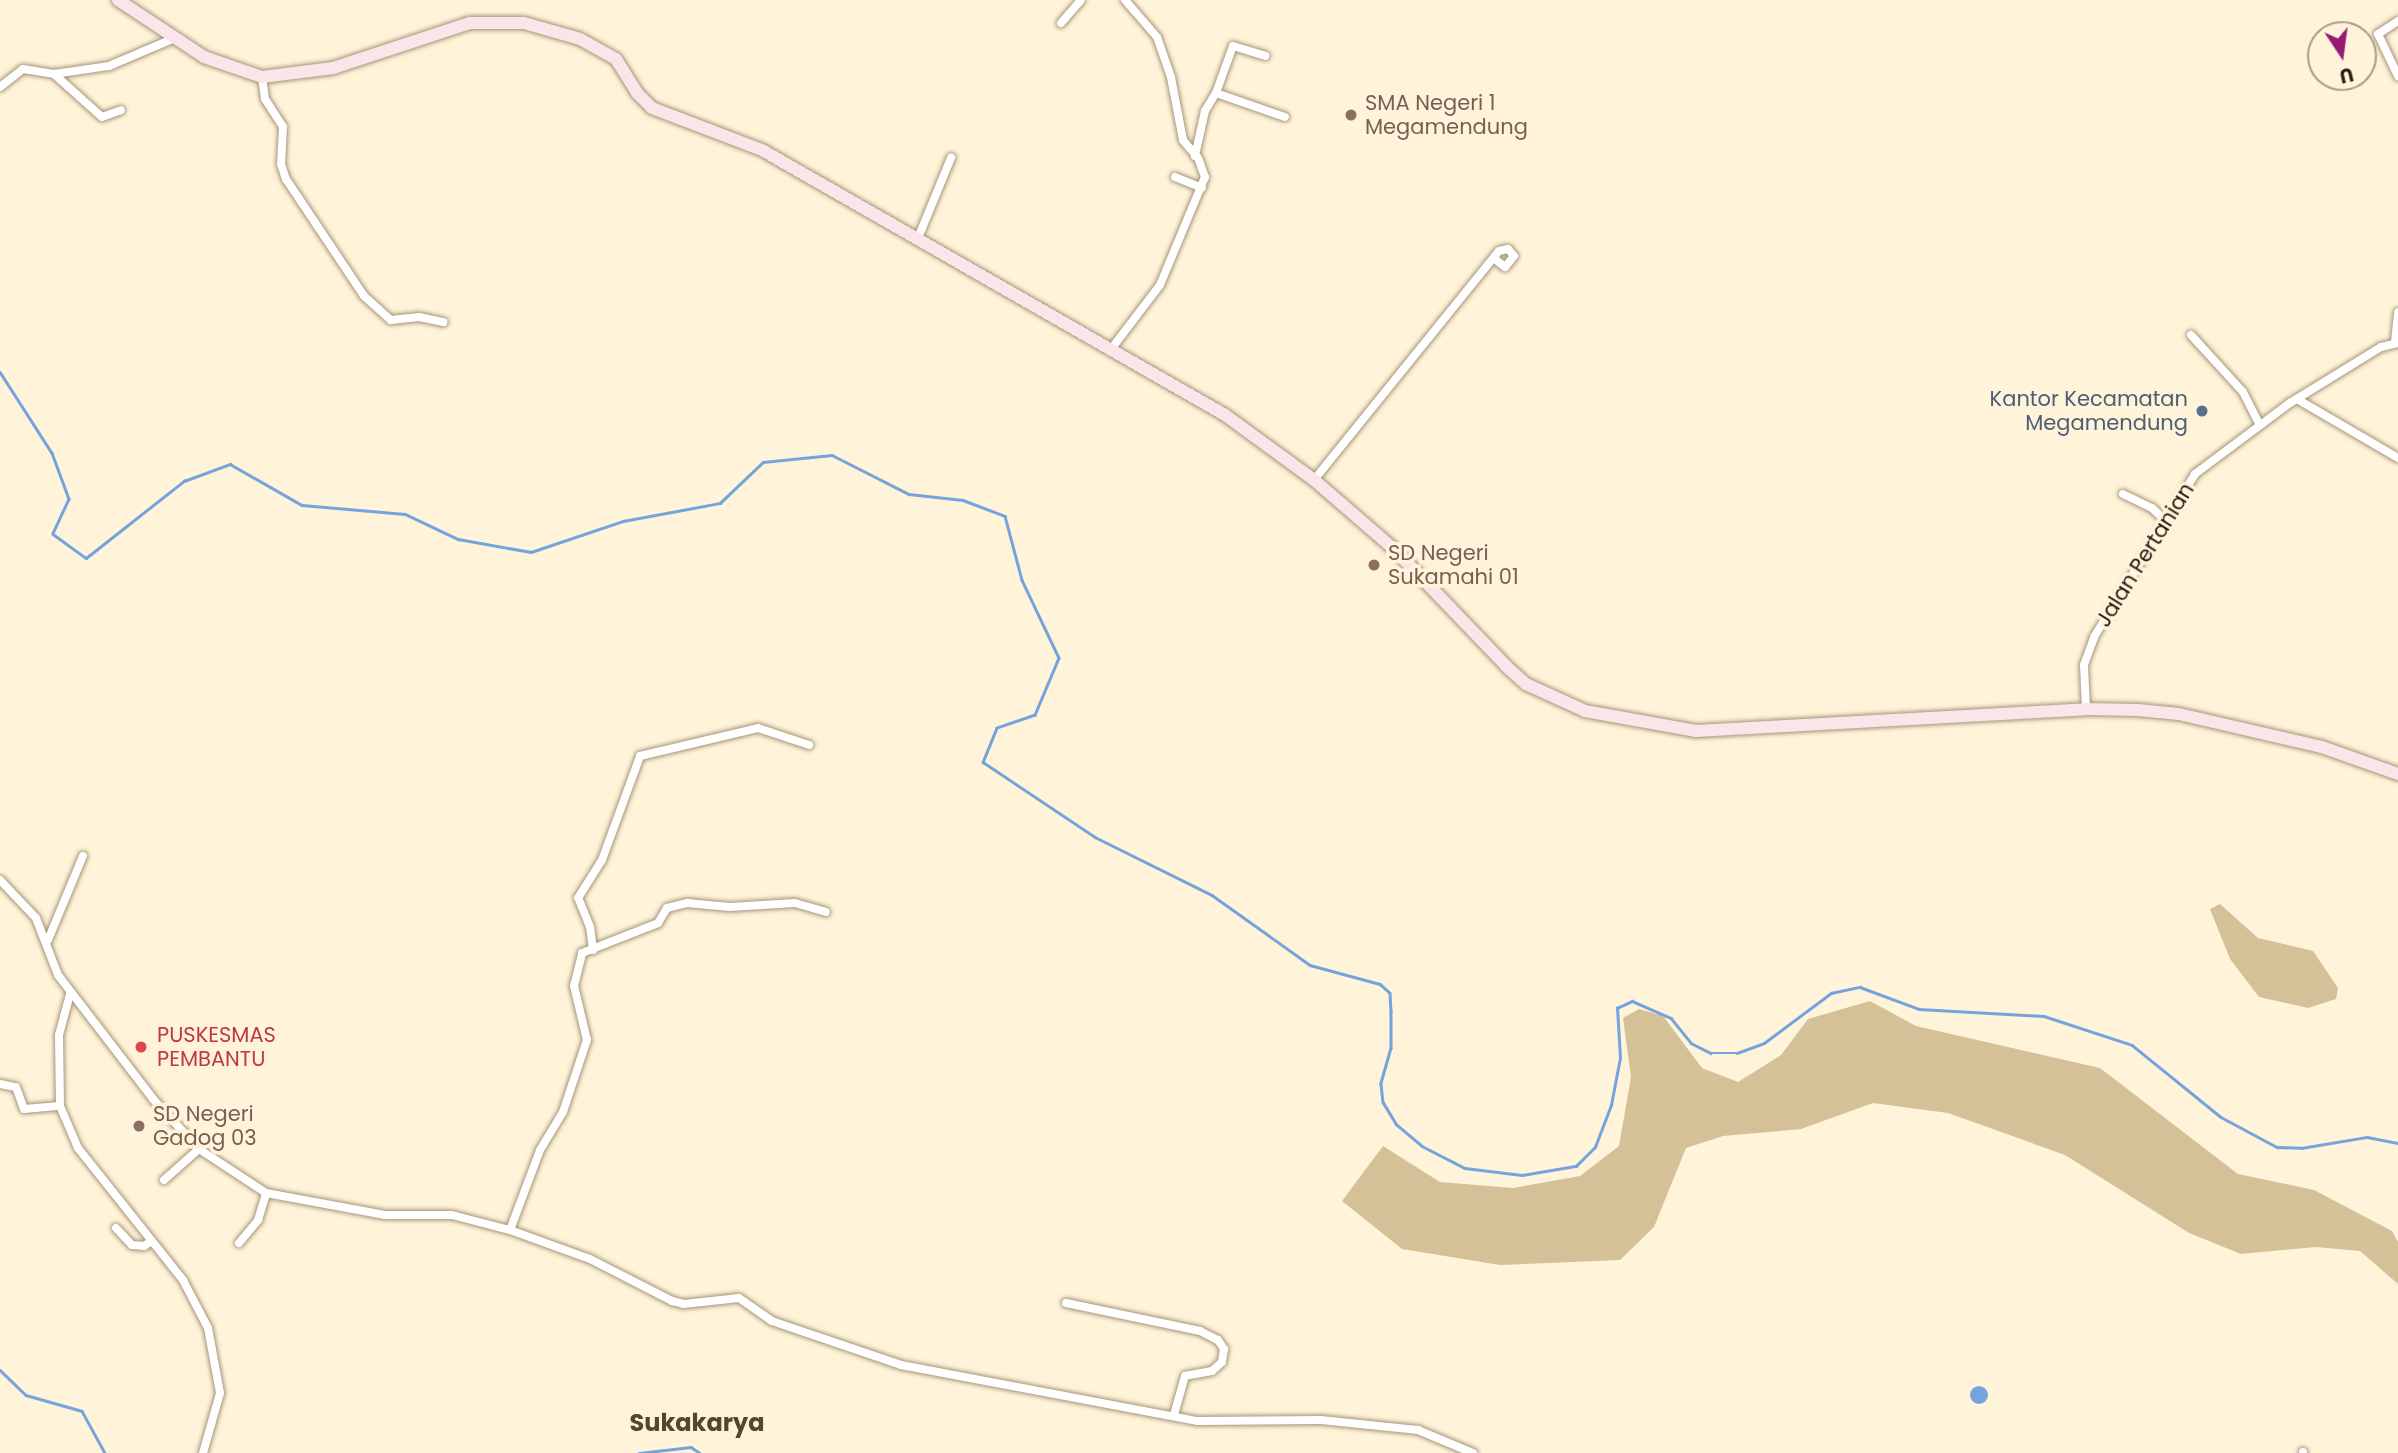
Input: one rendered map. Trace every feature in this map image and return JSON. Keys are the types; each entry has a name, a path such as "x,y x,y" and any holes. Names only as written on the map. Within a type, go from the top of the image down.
{"street":[{"path":"118,0 204,57 262,77 333,68 470,23 524,23 552,29 616,59 637,93 652,108 761,150 918,238 1059,323 1112,348 1194,394 1314,480 1436,589 1507,667 1527,684 1585,711 1638,724 1696,731 2086,709 2179,714 2358,756 2398,774"},
{"path":"1061,23 1081,0"},
{"path":"1112,348 1160,285 1202,188 1204,174 1183,140 1171,77 1157,37 1125,0"},
{"path":"2398,21 2378,34 2398,76"},
{"path":"0,87 23,69 54,74 109,66 177,37"},
{"path":"1195,156 1205,111 1216,93 1233,46 1265,56"},
{"path":"54,74 102,117 121,110"},
{"path":"262,77 265,99 283,127 281,164 286,179 364,296 391,320 418,317 443,322"},
{"path":"1216,93 1284,117"},
{"path":"918,238 951,158"},
{"path":"1175,177 1202,188"},
{"path":"1314,480 1496,260"},
{"path":"2397,343 2398,312"},
{"path":"2191,335 2243,392 2260,425"},
{"name":"Jalan Pertanian","path":"2086,709 2084,670 2089,649 2107,614 2141,568 2165,520 2205,464 2297,399 2381,347 2397,343"},
{"path":"2297,399 2398,458"},
{"path":"2123,494 2152,508 2165,520"},
{"path":"593,950 590,927 578,898 608,846 640,756 758,729 809,745"},
{"path":"48,940 82,856"},
{"path":"0,880 36,918 48,940 58,975 153,1099 199,1149 266,1193 386,1215 452,1215 510,1230 590,1259 672,1301 684,1304 739,1298 772,1321 901,1365 1149,1414 1174,1415 1198,1421 1299,1419 1432,1432 1473,1453"},
{"path":"510,1230 540,1150 563,1112 587,1040 577,1006 575,973 579,956 658,923 667,908 687,903 730,907 795,903 826,912"},
{"path":"71,994 59,1035 60,1106 78,1148 123,1199 150,1242 183,1280 208,1328 220,1393 204,1453"},
{"path":"0,1084 16,1087 24,1109 60,1106"},
{"path":"164,1181 199,1149"},
{"path":"239,1243 258,1220 266,1193"},
{"path":"116,1228 132,1245 144,1246 150,1242"},
{"path":"1066,1303 1200,1331 1218,1340 1224,1349 1222,1362 1212,1371 1185,1376 1174,1415"}],"shaded area":[{"path":"2220,904 2258,938 2313,951 2338,988 2336,999 2308,1008 2259,997 2230,959 2210,909"},
{"path":"1870,1001 1916,1026 2100,1068 2238,1174 2314,1190 2392,1231 2398,1242 2398,1284 2360,1251 2316,1247 2241,1254 2189,1233 2065,1155 1948,1113 1873,1103 1801,1129 1723,1136 1686,1148 1654,1227 1620,1260 1500,1265 1402,1249 1342,1201 1383,1146 1440,1182 1513,1188 1580,1176 1619,1146 1631,1077 1623,1018 1639,1009 1663,1016 1702,1068 1738,1082 1781,1055 1808,1019"}],"water":[{"path":"1979,1386 1985,1389 1988,1395 1985,1401 1979,1404 1973,1401 1970,1395 1973,1389"}],"waterway":[{"path":"0,372 52,453 69,499 53,534 86,558 184,481 230,464 302,505 405,514 458,539 531,552 623,521 720,503 763,462 832,455 909,494 963,500 1005,516 1022,580 1059,658 1035,715 997,728 983,762 1095,837 1212,895 1310,965 1380,984 1390,993 1391,1011 1391,1048 1381,1084 1383,1102 1396,1124 1422,1146 1465,1168 1522,1175 1576,1166 1595,1147 1611,1105 1620,1058 1617,1008 1632,1001 1671,1018 1691,1043 1711,1053 1737,1053 1764,1043 1831,993 1860,987 1919,1009 2044,1016 2132,1045 2221,1117 2277,1147 2301,1148 2367,1137 2398,1143"},
{"path":"0,1370 26,1395 82,1411 105,1453"},
{"path":"639,1453 691,1447 700,1453"}],"place":[{"name":"SMA Negeri 1 Megamendung","path":"1351,115"},
{"name":"Kantor Kecamatan Megamendung","path":"2202,411"},
{"name":"SD Negeri Sukamahi 01","path":"1374,565"},
{"name":"PUSKESMAS PEMBANTU","path":"141,1047"},
{"name":"SD Negeri Gadog 03","path":"139,1126"}],"district":[{"name":"Sukakarya","path":"697,1423"}]}
